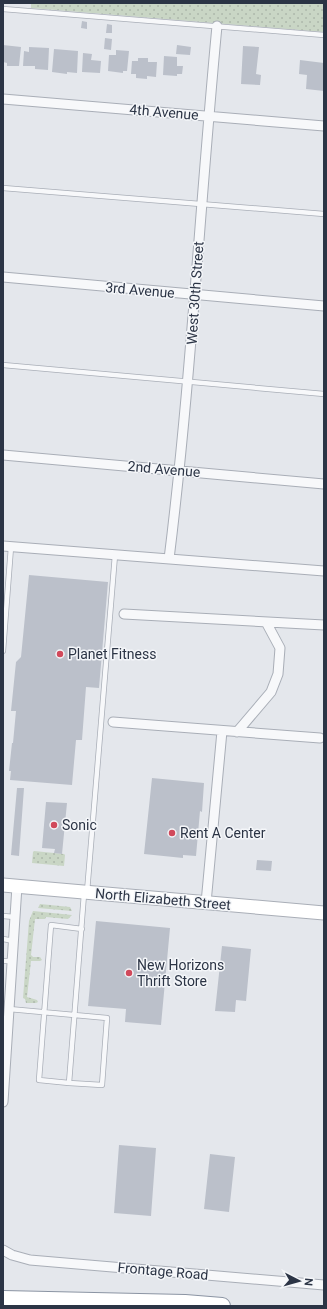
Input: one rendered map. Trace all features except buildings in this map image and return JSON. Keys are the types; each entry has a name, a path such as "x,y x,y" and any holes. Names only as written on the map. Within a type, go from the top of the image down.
{"highway":[{"path":"3,1299 185,1303 222,1306"}],"main road":[{"name":"North Elizabeth Street","path":"3,885 324,913"}],"street":[{"name":"West 30th Street","path":"169,559 180,471 217,26"},
{"name":"4th Avenue","path":"3,99 324,126"},
{"name":"3rd Avenue","path":"3,277 324,306"},
{"name":"2nd Avenue","path":"3,455 324,484"},
{"path":"7,547 324,571"},
{"path":"124,614 324,625"},
{"path":"237,732 271,692 278,674 280,648 266,622"},
{"path":"113,722 320,738"},
{"path":"206,903 222,731"},
{"path":"3,1102 5,1034 9,1009 8,961 14,941 18,886"},
{"name":"Frontage Road","path":"3,1250 12,1255 30,1260 324,1285"}],"lane":[{"path":"3,9 324,35"},
{"path":"3,188 324,214"},
{"path":"3,365 324,394"},
{"path":"3,650 7,547"},
{"path":"70,1082 115,555"},
{"path":"3,916 15,917"},
{"path":"9,1009 44,1012 107,1018 102,1085 39,1080 44,1012 51,925 82,929"},
{"path":"3,940 14,941"}],"green space":[{"path":"31,3 324,3 324,32 31,8"},
{"path":"34,851 64,854 64,866 32,863"},
{"path":"40,904 70,907 72,911 38,908"},
{"path":"33,911 72,915 68,919 46,917 45,919 35,919 31,955 33,957 40,957 42,960 31,961 27,997 37,1000 38,1002 26,1003 25,999 23,998 29,921"}],"place":[{"name":"Planet Fitness","path":"60,654"},
{"name":"Sonic","path":"54,825"},
{"name":"Rent A Center","path":"172,833"},
{"name":"New Horizons Thrift Store","path":"129,973"}]}
